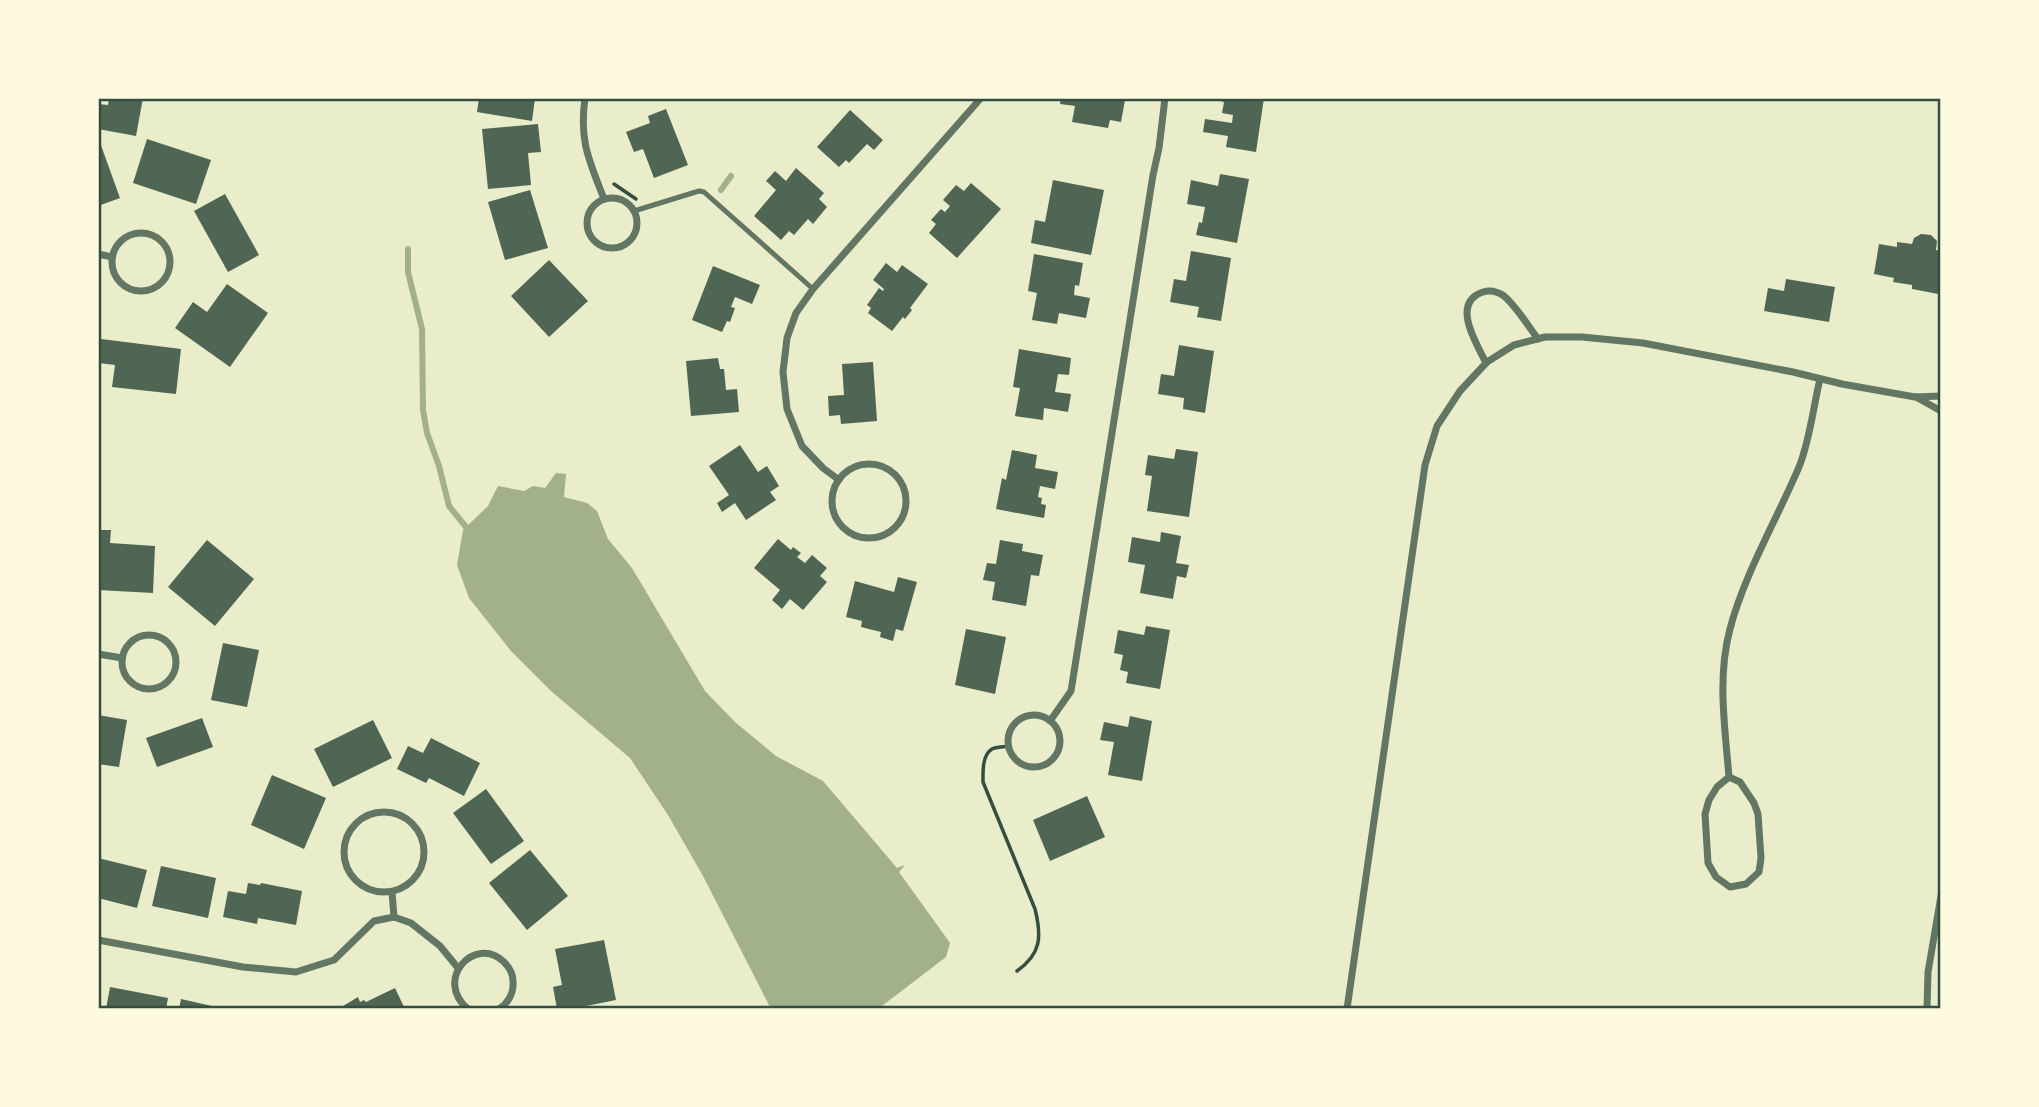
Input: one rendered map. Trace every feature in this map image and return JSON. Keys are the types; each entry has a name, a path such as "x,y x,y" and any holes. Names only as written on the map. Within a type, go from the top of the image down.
{"street":[{"path":"585,98 583,126 586,152 604,199"},
{"path":"839,480 802,446 787,409 783,372 787,338 796,313 813,289 981,98"},
{"path":"1050,721 1071,691 1159,148 1164,98"},
{"path":"618,198 630,205 634,211 636,229 627,243 619,247 602,246 594,242 589,235 587,218 590,210 604,199 618,198"},
{"path":"142,232 160,238 168,249 170,267 167,277 153,289 133,290 123,285 115,276 111,257 123,238 142,232"},
{"path":"98,254 111,257"},
{"path":"1486,363 1466,313 1472,298 1482,292 1490,291 1505,297 1538,339"},
{"path":"1347,1009 1425,465 1437,426 1460,391 1486,363 1514,345 1538,339 1582,337 1643,343 1915,397 1941,396"},
{"path":"1729,777 1723,682 1730,629 1750,576 1800,464 1820,379"},
{"path":"1915,397 1941,411"},
{"path":"873,464 885,468 903,485 905,510 900,522 882,536 871,538 859,537 849,531 834,513 834,490 839,480 860,465 873,464"},
{"path":"153,635 168,642 176,656 174,674 169,681 153,690 145,689 130,682 122,667 122,658 124,650 136,638 153,635"},
{"path":"98,654 122,658"},
{"path":"1035,716 1050,721 1060,735 1060,744 1054,758 1046,765 1038,767 1021,763 1014,758 1009,746 1010,734 1019,720 1035,716"},
{"path":"1729,777 1740,782 1754,803 1758,814 1761,858 1759,872 1746,884 1730,887 1716,877 1708,863 1705,814 1717,787 1729,777"},
{"path":"377,812 399,814 410,821 423,842 425,855 422,867 405,887 393,892 379,893 356,882 348,872 344,859 348,834 356,823 377,812"},
{"path":"393,892 394,917"},
{"path":"1927,1009 1928,972 1941,896"},
{"path":"98,940 243,967 296,972 334,960 374,920 394,917 411,923 440,946 458,968"},
{"path":"468,1009 460,1003 454,985 458,968 472,956 481,954 490,954 506,964 511,972 513,990 509,999 499,1009"}],"lane":[{"path":"634,211 699,191 704,192 813,289"}],"path":[{"path":"1009,746 989,752 983,770 983,782 1035,909 1040,930 1037,948 1028,962 1017,971"}],"shaded area":[{"path":"556,473 566,474 564,497 587,503 597,511 608,539 632,568 705,691 736,723 776,756 823,781 897,868 905,865 899,872 950,943 946,957 878,1009 771,1009 703,876 668,815 630,758 551,691 511,651 469,598 457,565 463,530 488,506 498,486 524,491 533,486 545,488"}],"building":[{"path":"109,98 143,98 136,136 98,129 98,104 108,105"},
{"path":"479,98 535,98 532,121 477,112"},
{"path":"1061,98 1125,100 1121,122 1110,120 1108,128 1072,122 1075,106 1060,104"},
{"path":"1210,98 1264,98 1256,152 1226,147 1228,136 1203,132 1205,119 1232,123 1233,115 1222,113 1224,102"},
{"path":"666,109 688,165 654,178 643,149 634,152 626,132 650,123 648,116"},
{"path":"850,110 883,140 874,150 867,144 849,163 846,160 839,167 817,147"},
{"path":"538,124 541,152 528,153 531,185 488,189 482,129"},
{"path":"98,137 120,198 98,206"},
{"path":"147,139 211,160 196,204 133,183"},
{"path":"796,168 824,193 819,199 827,207 813,224 808,219 794,235 789,231 781,240 754,216 776,190 766,181 775,171 786,181"},
{"path":"1220,174 1249,179 1237,243 1196,235 1205,207 1187,204 1191,180 1218,186"},
{"path":"1053,180 1104,190 1091,255 1031,243 1035,220 1045,222"},
{"path":"971,183 1001,209 957,258 929,233 936,224 931,220 941,209 945,212 950,206 943,200 956,185 964,191"},
{"path":"530,190 548,248 505,260 488,202"},
{"path":"225,194 259,255 228,272 194,211"},
{"path":"1921,234 1931,235 1937,241 1936,250 1941,251 1941,290 1939,289 1938,294 1912,289 1912,285 1893,282 1894,278 1874,274 1879,244 1897,247 1897,242 1912,244 1914,238"},
{"path":"1191,251 1231,258 1221,321 1197,317 1199,307 1170,302 1174,279 1186,281"},
{"path":"1034,254 1083,263 1079,286 1075,285 1074,295 1090,298 1086,318 1059,313 1057,324 1032,320 1037,293 1028,291"},
{"path":"549,260 588,301 549,337 511,296"},
{"path":"886,263 897,272 902,265 928,284 910,308 912,310 892,331 868,313 871,308 867,305 879,288 883,291 884,289 873,280"},
{"path":"713,266 760,285 752,304 735,297 731,307 735,308 730,322 727,321 722,332 692,320"},
{"path":"1786,279 1835,287 1829,322 1764,311 1768,288 1784,291"},
{"path":"227,284 268,313 230,367 175,328 193,302 207,312"},
{"path":"101,339 181,349 176,394 112,387 115,365 99,363"},
{"path":"1179,345 1214,351 1205,413 1183,409 1184,398 1158,394 1161,374 1174,376"},
{"path":"1019,349 1071,358 1069,375 1058,374 1055,392 1071,394 1068,412 1044,408 1043,420 1015,416 1020,388 1013,387"},
{"path":"718,358 720,369 724,369 726,390 737,389 739,412 691,416 686,361"},
{"path":"873,362 877,421 841,424 840,415 829,416 828,396 844,395 842,364"},
{"path":"740,445 758,472 767,466 779,486 770,492 776,500 746,520 735,503 722,512 717,503 729,495 709,466"},
{"path":"1176,449 1198,452 1189,517 1147,511 1152,476 1145,475 1148,455 1174,459"},
{"path":"1012,450 1037,455 1035,468 1058,472 1055,489 1040,486 1038,497 1042,498 1041,504 1046,505 1044,518 996,509 1002,478 1006,480"},
{"path":"98,530 111,530 110,543 155,546 153,593 98,590"},
{"path":"1161,532 1181,536 1176,563 1189,565 1186,578 1177,576 1173,599 1140,593 1145,565 1128,562 1132,537 1160,542"},
{"path":"778,539 791,550 793,547 801,553 797,557 805,563 812,555 827,568 820,576 827,582 803,610 790,599 782,609 772,600 780,590 754,568"},
{"path":"207,540 254,579 215,626 168,587"},
{"path":"1000,540 1023,544 1022,551 1043,555 1039,576 1031,575 1026,606 992,600 995,582 983,580 987,563 996,564"},
{"path":"898,577 917,582 903,631 896,629 893,641 880,637 881,632 861,627 862,621 846,617 855,581 894,592"},
{"path":"1146,626 1170,630 1160,689 1126,683 1128,672 1120,670 1123,655 1114,653 1118,630 1144,635"},
{"path":"966,629 1006,637 995,694 955,685"},
{"path":"223,643 259,650 247,707 211,700"},
{"path":"98,715 127,720 119,767 98,764"},
{"path":"1130,716 1152,721 1142,781 1108,775 1114,742 1100,740 1104,722 1128,727"},
{"path":"202,718 213,747 157,767 146,738"},
{"path":"373,720 392,758 333,787 314,749"},
{"path":"431,738 480,763 464,796 429,778 426,783 397,769 408,746 423,753"},
{"path":"272,775 326,798 304,849 251,825"},
{"path":"486,789 524,841 491,864 453,813"},
{"path":"1087,796 1105,837 1050,861 1033,820"},
{"path":"530,850 568,896 527,930 489,883"},
{"path":"98,858 147,870 137,908 98,898"},
{"path":"161,866 216,878 208,918 152,906"},
{"path":"248,883 302,891 296,925 258,918 257,924 223,917 228,891 246,894"},
{"path":"604,940 616,1000 571,1009 557,1009 553,987 562,985 555,949"},
{"path":"110,987 168,998 166,1009 106,1009"},
{"path":"395,988 405,1009 338,1009 358,997 360,1002 366,1002"},
{"path":"181,999 221,1008 221,1009 179,1009"}],"waterway":[{"path":"721,190 731,176"},
{"path":"408,249 408,272 422,329 423,410 427,433 449,506 466,527"}]}
